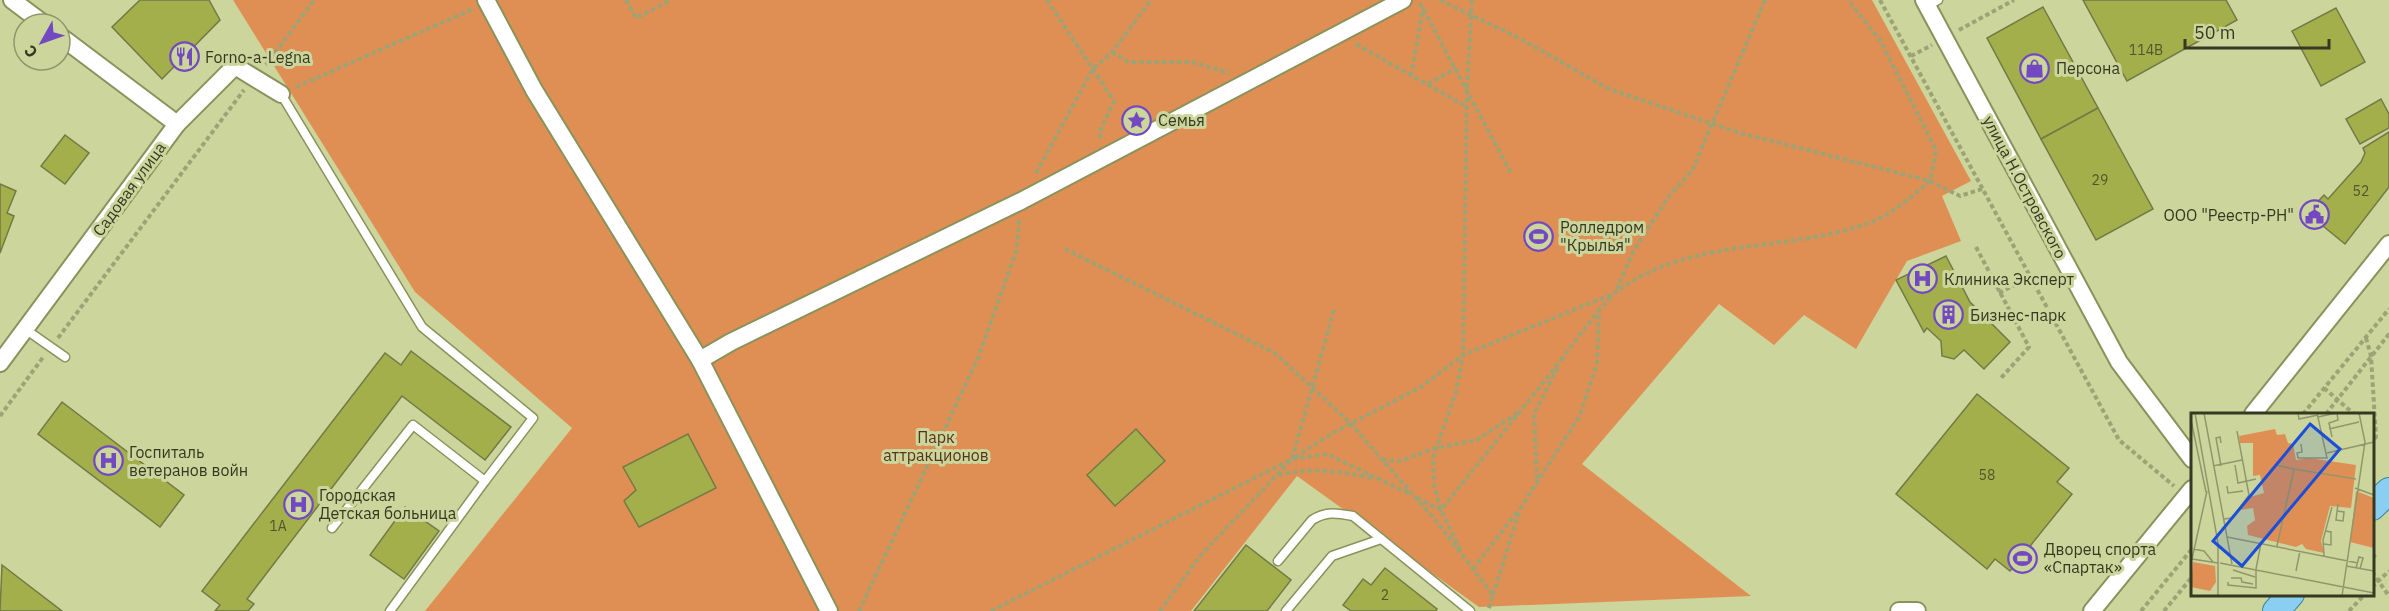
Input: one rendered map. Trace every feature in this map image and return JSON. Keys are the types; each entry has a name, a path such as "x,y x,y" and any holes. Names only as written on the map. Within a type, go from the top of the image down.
{"main road":[{"path":"2374,506 2389,491"},
{"path":"2276,611 2289,596"}],"street":[{"path":"12,0 28,12"},
{"path":"700,360 731,342 1021,201 1403,0"},
{"path":"487,1 534,90 700,360 829,611"},
{"name":"улица Н.Островского","path":"1930,2 2119,362 2191,456"},
{"path":"72,45 177,124"},
{"name":"Садовая улица","path":"0,363 177,124 235,66 250,83 281,94"},
{"path":"2254,413 2389,244"},
{"path":"2092,611 2189,493"},
{"path":"1899,611 1917,611"}],"lane":[{"path":"281,94 422,327 533,418 484,481 390,611"},
{"path":"25,329 65,357"},
{"path":"332,528 413,425 484,481"},
{"path":"1278,561 1312,520 1332,512 1353,516 1470,611"},
{"path":"1286,611 1332,556 1381,539"}],"path":[{"path":"0,416 314,0"},
{"path":"626,0 636,18 671,0"},
{"path":"1047,0 1114,101 1099,133 1108,155"},
{"path":"859,610 978,358 1017,249 1021,201 1093,69 1112,52 1151,0"},
{"path":"1418,0 1512,175"},
{"path":"1440,0 1520,38 1609,89 1713,124 1930,181 1960,196 1985,188"},
{"path":"1465,558 1441,510 1434,485 1435,448 1456,392 1463,355 1467,88 1472,0"},
{"path":"991,611 1292,459 1350,423 1421,387 1463,355 1615,293 1633,252 1669,196 1692,171 1765,0"},
{"path":"1441,510 1599,310 1615,293 1635,278 1681,260 1748,245 1815,238 1876,220 1918,192 1930,181 1936,150 1880,40 1848,0"},
{"path":"1880,0 1985,188 2119,440 2189,493"},
{"path":"1965,26 2014,0"},
{"path":"281,94 487,1"},
{"path":"1411,76 1423,8"},
{"path":"1338,34 1467,107"},
{"path":"1112,52 1129,62 1192,62 1253,80"},
{"path":"1427,84 1456,68"},
{"path":"1976,247 2029,347 2001,378"},
{"path":"1065,249 1275,353 1350,423 1465,558 1493,595"},
{"path":"2000,293 2032,276"},
{"path":"2304,413 2389,309"},
{"path":"1160,611 1200,556 1292,459 1334,310"},
{"path":"1473,569 1520,509 1580,415 1597,363 1599,310"},
{"path":"2327,413 2389,334"},
{"path":"2366,338 2371,356 2373,413"},
{"path":"1537,480 1534,414 1562,359"},
{"path":"2324,388 2353,413"},
{"path":"1381,460 1401,461 1435,448 1477,440 1520,411"},
{"path":"1292,459 1327,454 1441,510"},
{"path":"1277,475 1304,469 1326,469 1378,479"},
{"path":"1488,611 1520,509"},
{"path":"2141,611 2191,551"},
{"path":"2374,586 2389,571"},
{"path":"2374,573 2389,596"},
{"path":"2164,611 2191,579"},
{"path":"2349,611 2363,596"}],"green space":[{"name":"Парк аттракционов","path":"233,0 1872,0 1971,181 1942,196 1961,241 1907,261 1856,349 1804,315 1774,345 1719,304 1582,464 1751,596 1479,607 1297,476 1191,611 425,611 572,428 415,292"}],"building":[{"path":"140,0 209,0 220,20 162,79 112,27"},
{"path":"2083,0 2226,0 2237,20 2127,81"},
{"path":"2043,7 2098,108 2041,139 1987,38"},
{"path":"2336,8 2365,62 2321,86 2292,31"},
{"path":"2381,99 2389,114 2389,128 2360,144 2346,119"},
{"path":"2098,108 2153,209 2096,240 2041,139"},
{"path":"2389,132 2389,187 2345,244 2307,213 2324,195 2328,199 2361,162 2365,153 2363,148"},
{"path":"65,135 89,153 65,184 41,166"},
{"path":"0,184 16,191 7,213 14,216 0,253"},
{"name":"Бизнес-парк","path":"1946,256 1970,302 2010,342 1984,369 1964,350 1954,359 1942,356 1941,341 1927,328 1924,332 1896,280"},
{"path":"411,351 511,427 485,460 402,396 247,599 254,604 248,611 215,611 220,605 202,591 385,353 401,365"},
{"path":"1977,394 2069,468 2057,482 2072,494 2010,571 1995,559 1987,569 1896,494"},
{"path":"62,402 184,495 160,527 38,434"},
{"path":"1136,429 1165,461 1115,506 1087,475"},
{"path":"688,434 716,488 639,527 624,501 636,490 623,467"},
{"path":"405,507 439,531 404,579 370,555"},
{"path":"1246,545 1291,580 1267,611 1194,611"},
{"path":"2,565 62,611 0,611"},
{"path":"1385,568 1437,609 1436,611 1351,611 1343,605 1363,579 1371,585"}],"place":[{"name":"Forno-a-Legna","path":"184,57"},
{"name":"Персона","path":"2035,68"},
{"name":"Семья","path":"1137,120"},
{"name":"ООО \"Реестр-РН\"","path":"2315,215"},
{"name":"Ролледром \"Крылья\"","path":"1539,236"},
{"name":"Клиника Эксперт","path":"1923,279"},
{"name":"Бизнес-парк","path":"1949,315"},
{"name":"Госпиталь ветеранов войн","path":"108,461"},
{"name":"Городская Детская больница","path":"298,504"},
{"name":"Дворец спорта «Спартак»","path":"2023,558"}]}
